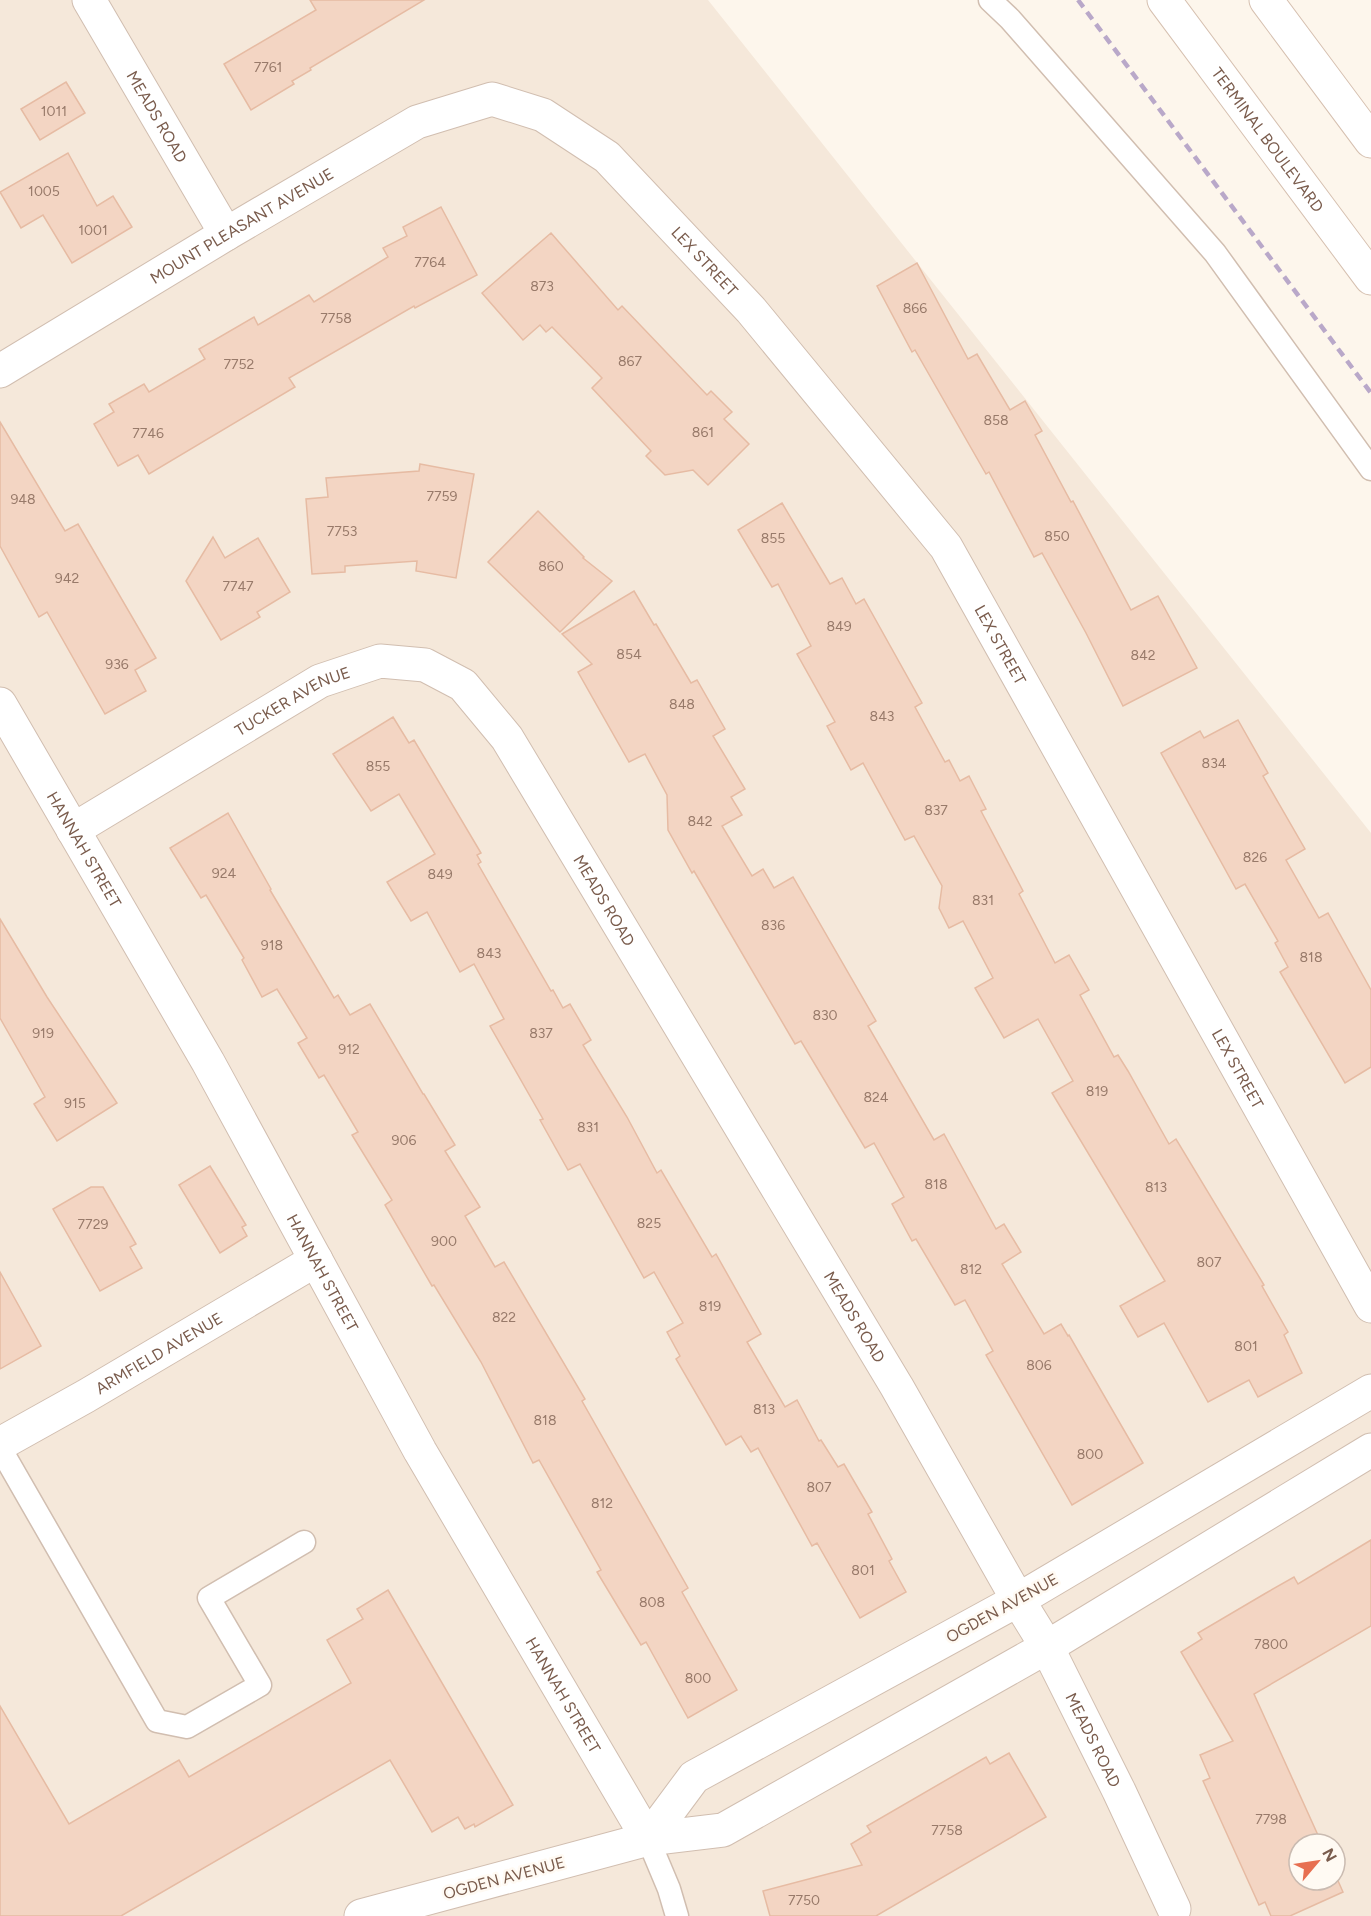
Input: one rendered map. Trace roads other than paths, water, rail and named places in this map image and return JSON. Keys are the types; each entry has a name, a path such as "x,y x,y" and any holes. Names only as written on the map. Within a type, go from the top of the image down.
{"street":[{"name":"MEADS ROAD","path":"90,0 226,234"},
{"name":"TERMINAL BOULEVARD","path":"1164,0 1371,278"},
{"path":"1266,0 1371,141"},
{"name":"MOUNT PLEASANT AVENUE","path":"0,370 417,122 492,99"},
{"name":"LEX STREET","path":"492,99 543,115 607,157 751,310 946,547 1371,1306"},
{"name":"TUCKER AVENUE","path":"74,830 320,681 380,661 425,665 463,685 507,738"},
{"name":"HANNAH STREET","path":"0,704 208,1062 420,1450 648,1839"},
{"name":"MEADS ROAD","path":"507,738 897,1387 1047,1647 1119,1791 1175,1913"},
{"name":"ARMFIELD AVENUE","path":"0,1446 316,1260"},
{"name":"OGDEN AVENUE","path":"648,1839 694,1778 1018,1600 1371,1391"},
{"name":"OGDEN AVENUE","path":"361,1916 648,1839 723,1830 1047,1647 1371,1450"}],"lane":[{"path":"990,0 1010,19 1215,253 1371,469"},
{"path":"0,1446 157,1721 187,1727 260,1685 209,1598 304,1542"},
{"path":"648,1839 669,1889 677,1916"}],"railway":[{"path":"1078,0 1371,393"}]}
